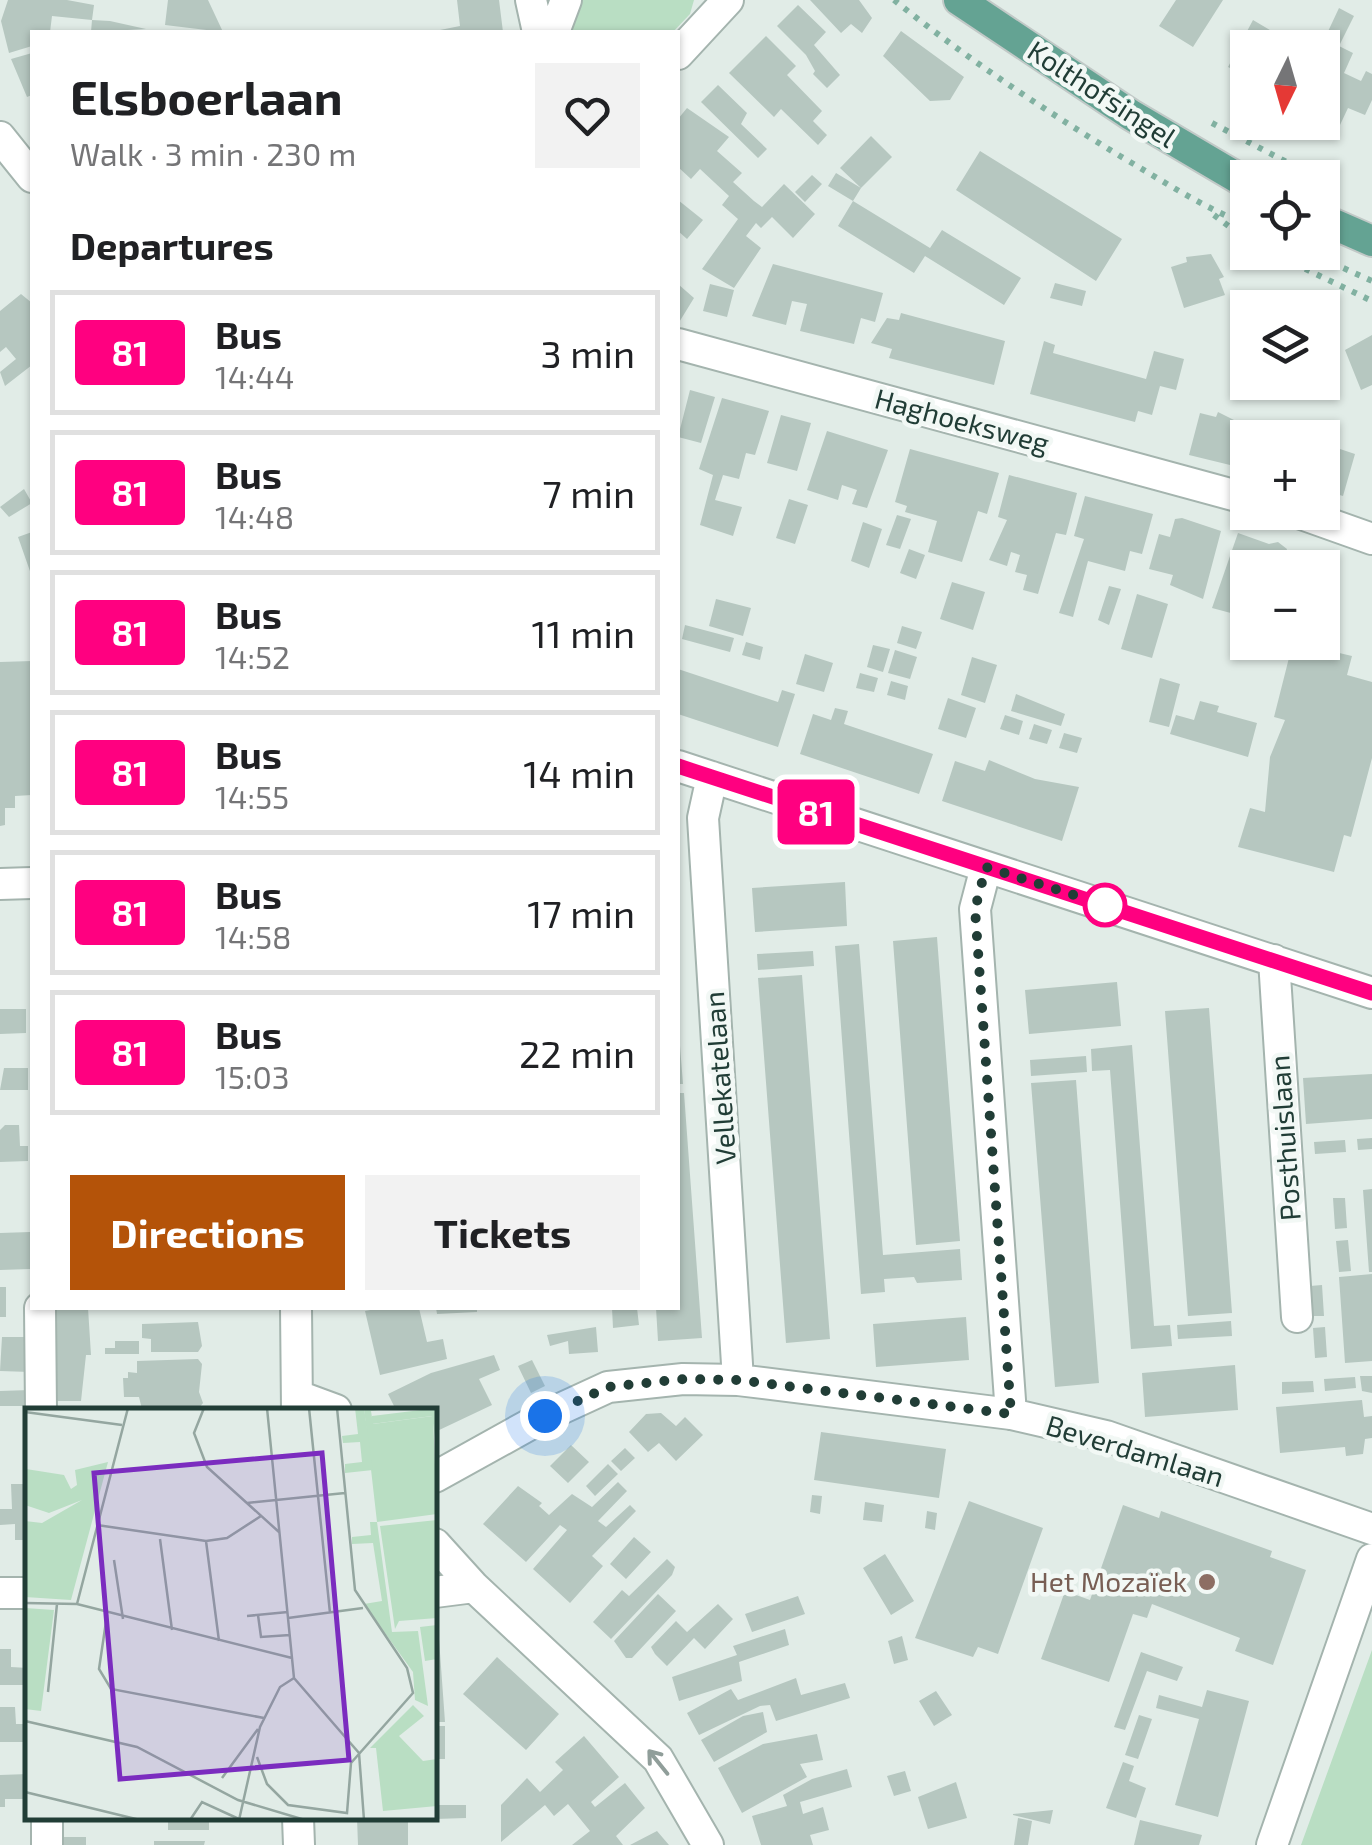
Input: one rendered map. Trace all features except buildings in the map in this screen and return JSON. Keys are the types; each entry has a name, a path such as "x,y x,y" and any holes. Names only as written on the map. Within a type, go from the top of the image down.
{"main road":[{"name":"Kolthofsingel","path":"959,0 1131,115 1230,173"},
{"path":"1340,227 1372,241"}],"street":[{"path":"532,0 538,30"},
{"path":"555,30 566,0"},
{"path":"680,52 728,0"},
{"path":"0,137 30,174"},
{"name":"Haghoeksweg","path":"680,345 1230,494"},
{"path":"1340,528 1372,539"},
{"path":"680,767 1274,960 1370,983"},
{"name":"Vellekatelaan","path":"712,778 703,818 738,1380"},
{"path":"986,867 975,909 1011,1414"},
{"path":"0,884 30,883"},
{"name":"Posthuislaan","path":"1274,960 1297,1317"},
{"path":"40,1310 42,1408"},
{"path":"296,1310 297,1403 325,1408"},
{"name":"Beverdamlaan","path":"438,1476 545,1416 608,1387 684,1379 738,1380 1011,1414 1106,1436 1372,1529"},
{"path":"438,1547 658,1759 708,1845"},
{"path":"1272,1845 1372,1559"},
{"path":"438,1592 474,1586"},
{"path":"298,1820 299,1845"}],"path":[{"path":"894,0 1008,87 1230,227"},
{"path":"1198,115 1283,160"},
{"path":"1210,211 1230,218"},
{"path":"1340,266 1372,281"},
{"path":"1307,270 1372,301"}],"green space":[{"path":"582,0 694,0 690,14 675,30 573,30"},
{"path":"1372,1650 1372,1845 1301,1845"}],"bus line":[{"name":"81","path":"680,767 1372,993"}],"place":[{"name":"Het Mozaïek","path":"1207,1582"}],"route":[{"path":"545,1416 608,1387 684,1379 738,1380 1011,1414 975,909 986,867 1105,905"}]}
